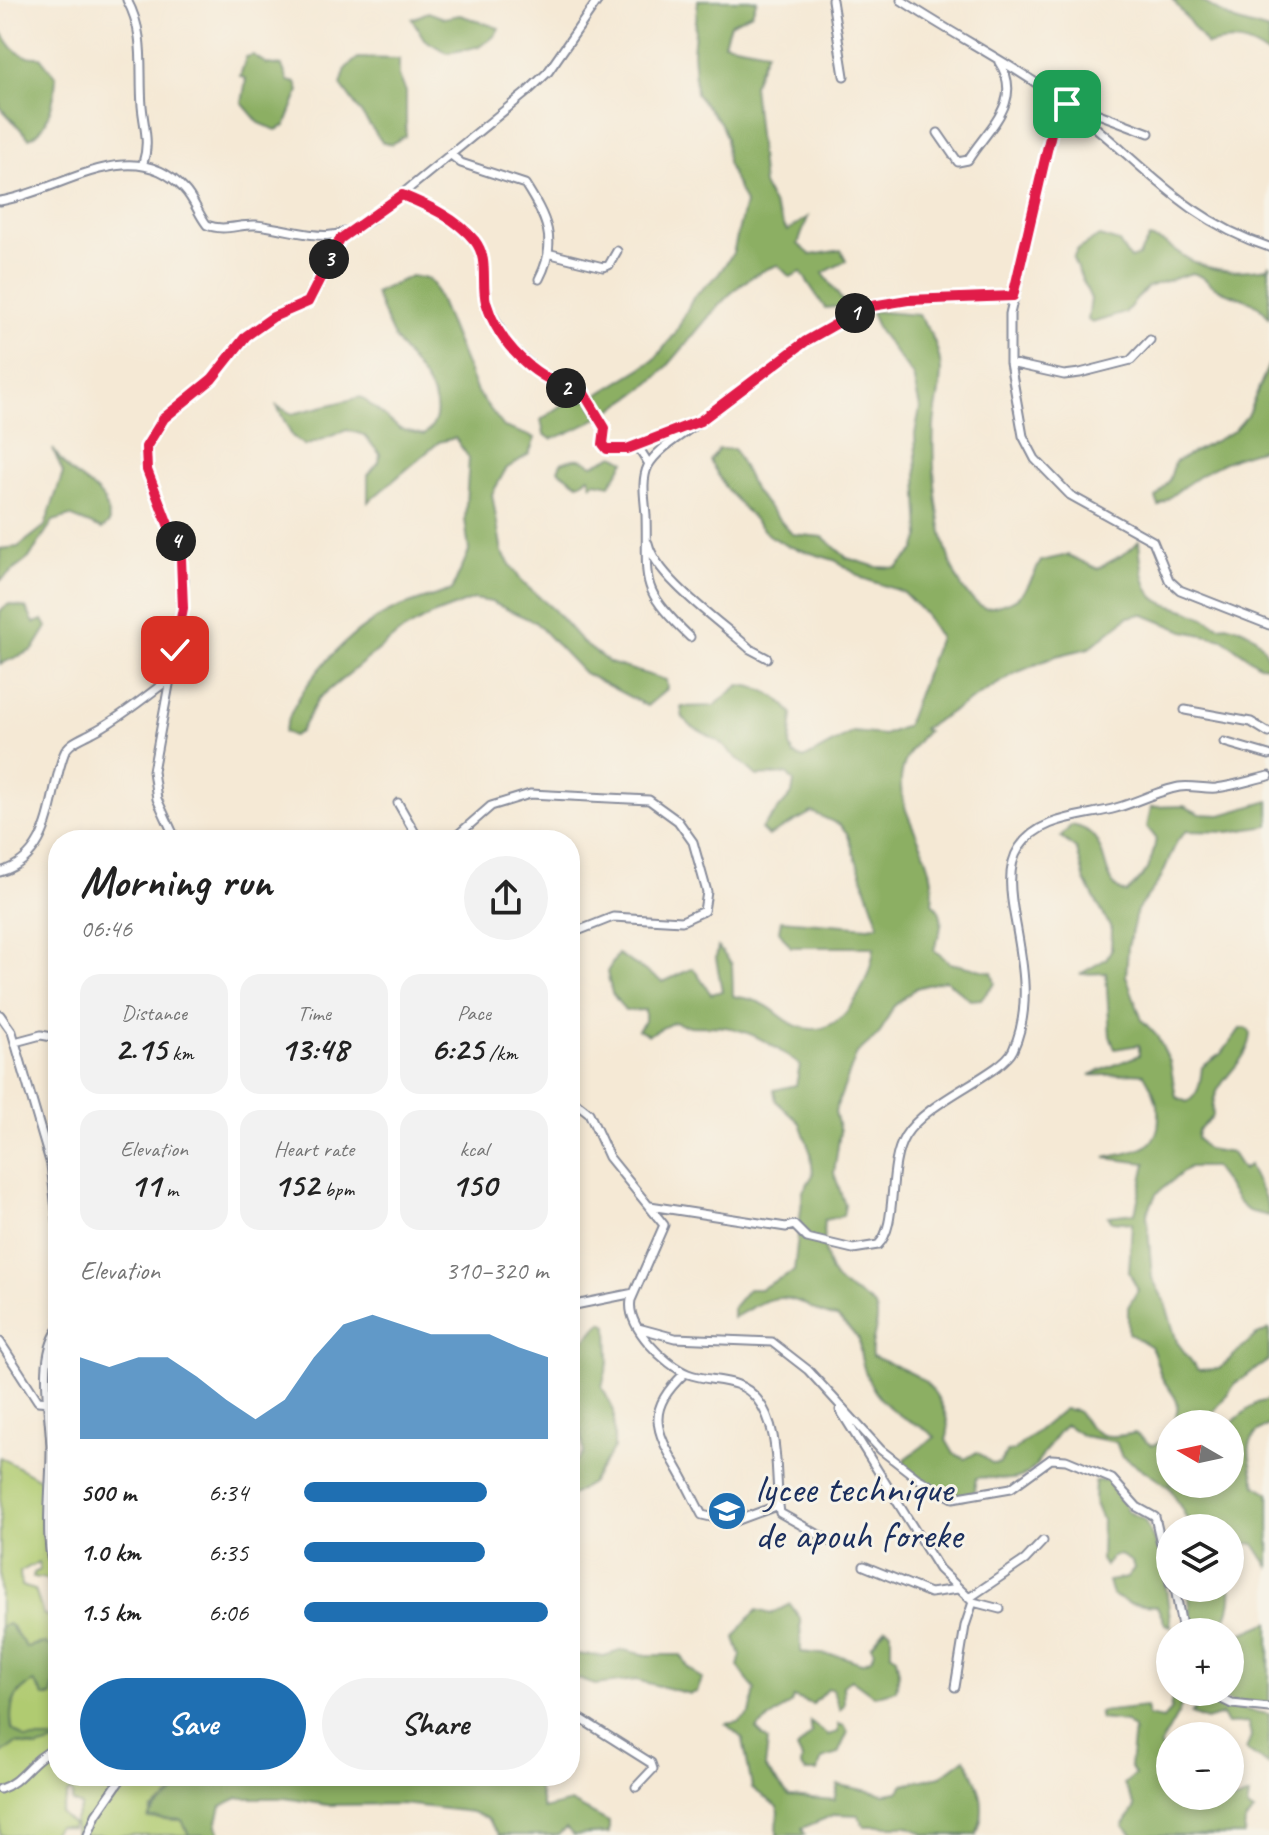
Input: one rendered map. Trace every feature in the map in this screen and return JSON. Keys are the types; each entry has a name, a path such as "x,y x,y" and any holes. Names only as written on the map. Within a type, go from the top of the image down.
{"street":[{"path":"127,0 134,13 141,41 142,106 148,139 143,163"},
{"path":"171,830 157,799 153,771 183,608 184,579 177,546 147,470 145,459 149,438 164,418 212,379 246,336 273,317 308,302 344,235 402,195 548,72 598,0"},
{"path":"832,0 844,76"},
{"path":"901,0 1059,99 1194,213 1228,233 1269,247"},
{"path":"938,133 958,162 968,160 1009,98 1008,80 998,61"},
{"path":"1059,99 1149,133"},
{"path":"1059,99 1013,296 1010,363 1023,436 1035,459 1087,506 1153,541 1169,580 1180,590 1269,625"},
{"path":"450,154 461,163 525,184 539,207 551,254 539,279"},
{"path":"0,201 32,196 104,168 143,163 177,182 207,225 215,228 254,225 305,236 344,235"},
{"path":"402,195 444,214 476,243 484,266 486,302 508,344 546,379 584,393 590,409 605,428 603,444 607,449 637,445 700,421"},
{"path":"551,254 603,267 609,265 617,251"},
{"path":"649,464 806,341 866,307 908,300 1013,296"},
{"path":"1010,363 1064,375 1080,373 1131,360 1150,340"},
{"path":"637,445 649,464 645,490 644,558 651,592 663,611 690,637"},
{"path":"646,537 650,553 664,571 750,649 767,658"},
{"path":"0,872 20,863 38,845 51,810 54,779 67,748 127,712 170,679"},
{"path":"1185,710 1251,722 1269,733"},
{"path":"1224,742 1269,755"},
{"path":"650,1206 786,1227 794,1225 807,1238 853,1249 878,1245 890,1224 890,1188 904,1138 925,1114 956,1090 1005,1061 1018,1038 1024,975 1011,880 1020,845 1043,826 1117,808 1177,788 1213,788 1269,776"},
{"path":"463,830 491,806 530,794 635,797 662,807 693,842 705,878 708,901 704,911 682,921 613,917 580,930"},
{"path":"398,803 413,830"},
{"path":"0,1015 15,1042 48,1155"},
{"path":"15,1042 41,1035 48,1036"},
{"path":"580,1106 589,1113 609,1157 662,1218 664,1232 630,1307 638,1328 654,1351 685,1373 740,1385 757,1399 766,1417 779,1474 779,1505 783,1516 821,1533 837,1545"},
{"path":"580,1304 634,1293"},
{"path":"638,1328 675,1338 772,1342 808,1370 894,1461 953,1498 1011,1488 1051,1459 1066,1460 1104,1474 1156,1519"},
{"path":"0,1342 38,1401 48,1402"},
{"path":"685,1373 664,1396 656,1423 666,1451 702,1515 733,1522 779,1505"},
{"path":"838,1404 851,1432 929,1556 971,1600 1000,1609"},
{"path":"955,1687 971,1600 1015,1568 1043,1541"},
{"path":"864,1566 930,1593 958,1589"},
{"path":"1244,1705 1269,1708"},
{"path":"580,1718 651,1763 653,1769 636,1787"},
{"path":"0,1789 13,1784 40,1755 48,1751"},
{"path":"88,1835 96,1815 116,1786"}],"green space":[{"path":"698,0 757,0 752,13 730,24 724,43 767,51 753,85 763,185 787,231 808,217 798,244 811,255 841,250 846,261 823,273 846,306 825,308 801,272 790,277 778,265 760,272 728,296 651,382 593,420 551,439 544,434 541,420 561,406 591,399 654,360 675,334 694,296 718,275 733,253 745,203 727,163 726,138 720,122 696,94 693,52"},
{"path":"1173,0 1200,0 1235,21 1269,31 1269,56 1240,42 1207,45"},
{"path":"428,12 444,18 460,15 499,28 484,44 447,53 424,39 412,19"},
{"path":"0,29 20,54 40,57 56,77 46,121 42,129 29,138 0,107"},
{"path":"253,55 267,64 282,66 288,81 296,83 299,91 285,126 276,130 259,123 242,103 246,79 240,76 246,57"},
{"path":"358,58 399,59 399,76 406,92 406,136 391,144 382,142 341,85 346,68"},
{"path":"1099,236 1119,242 1130,259 1139,256 1149,238 1208,267 1247,270 1267,268 1269,264 1269,319 1253,303 1220,290 1192,273 1147,287 1125,313 1092,323 1088,320 1091,299 1073,259 1077,250"},
{"path":"411,276 427,279 433,284 477,392 504,427 535,438 529,454 506,469 492,494 502,552 522,582 554,610 583,643 610,663 666,680 667,689 647,706 584,673 535,622 491,602 474,599 430,616 398,634 318,699 300,732 293,736 284,732 300,696 343,645 393,610 452,590 469,551 465,519 469,458 455,438 439,442 368,502 368,475 379,462 380,454 364,435 347,430 305,446 292,436 277,406 292,414 361,397 400,429 424,435 434,424 437,412 434,399 420,373 395,339 375,293"},
{"path":"870,311 918,315 937,348 941,371 933,446 936,498 948,554 957,578 970,597 986,608 1008,603 1026,588 1041,561 1068,555 1098,569 1139,541 1146,585 1152,596 1219,626 1245,630 1260,642 1268,657 1269,666 1259,665 1223,639 1184,631 1142,614 1128,617 1089,648 1056,656 1016,673 923,729 927,731 909,754 901,776 902,796 908,816 932,879 932,903 940,913 940,931 934,950 950,963 992,972 995,983 981,999 970,1000 946,980 916,988 893,1007 880,1033 857,1053 835,1111 840,1132 834,1173 845,1205 843,1216 824,1220 828,1265 836,1280 874,1306 877,1317 872,1356 920,1378 937,1397 948,1424 946,1440 954,1454 965,1459 977,1452 993,1464 1000,1463 1007,1452 1013,1451 1064,1409 1077,1411 1101,1434 1115,1436 1135,1433 1151,1445 1156,1444 1156,1479 1121,1455 1116,1442 1083,1436 1066,1425 1033,1468 1021,1477 976,1478 974,1491 963,1500 931,1488 903,1466 905,1459 935,1437 898,1414 874,1391 862,1361 859,1339 837,1317 797,1301 778,1298 733,1318 733,1307 748,1289 760,1289 794,1271 803,1191 813,1175 811,1154 800,1123 776,1101 774,1090 796,1085 800,1065 765,1041 736,1029 687,1026 674,1022 648,1035 638,1030 645,1021 645,1010 625,1011 612,993 607,972 618,954 663,982 693,968 711,994 722,991 716,958 718,947 732,964 733,996 760,1002 800,1027 815,1029 829,1025 842,1017 861,991 874,947 791,947 779,931 781,920 869,927 879,925 847,833 840,825 812,812 768,836 761,829 792,794 794,782 787,774 757,776 718,741 691,726 683,718 681,707 714,706 739,685 763,690 793,714 790,745 794,755 804,759 853,732 884,735 906,726 939,637 924,613 903,592 862,578 837,561 788,546 768,535 726,489 710,461 719,449 734,449 756,493 792,534 823,537 847,558 877,567 897,568 915,550 920,536 915,434 920,408 913,376 879,331"},
{"path":"1269,364 1269,448 1238,456 1210,470 1159,506 1156,498 1169,481 1175,462 1234,431 1247,416"},
{"path":"53,449 68,469 99,494 106,506 109,523 102,529 70,516 53,521 29,558 0,581 0,549 18,547 45,526 63,473"},
{"path":"614,455 625,461 610,485 595,482 592,485 589,477 578,484 558,470 561,463 570,460 581,459 593,465"},
{"path":"9,604 26,608 34,623 43,620 47,627 33,650 0,664 0,611"},
{"path":"1269,801 1269,826 1229,832 1186,831 1177,841 1160,880 1137,910 1128,947 1126,976 1142,1020 1157,1036 1170,1062 1176,1097 1187,1102 1191,1099 1199,1087 1202,1067 1223,1052 1240,1029 1246,1028 1251,1033 1244,1055 1217,1092 1213,1116 1198,1131 1197,1138 1206,1149 1232,1153 1243,1170 1249,1165 1269,1216 1248,1211 1238,1202 1214,1167 1189,1167 1156,1194 1147,1214 1152,1278 1165,1302 1177,1342 1198,1370 1219,1369 1255,1336 1269,1329 1269,1360 1236,1383 1215,1410 1177,1410 1177,1403 1162,1378 1151,1347 1128,1333 1128,1307 1138,1290 1129,1272 1132,1223 1112,1221 1108,1216 1135,1213 1146,1163 1105,1158 1148,1145 1158,1128 1158,1109 1144,1074 1090,1075 1139,1055 1139,1045 1115,1049 1110,1036 1106,973 1080,974 1106,959 1111,950 1112,930 1085,881 1077,850 1061,837 1071,825 1085,829 1100,847 1111,879 1126,893 1144,875 1153,855 1156,838 1147,827 1151,807 1184,806 1200,814 1221,815"},
{"path":"602,1322 608,1325 609,1360 602,1387 614,1411 614,1448 591,1483 580,1490 580,1457 584,1453 580,1429 580,1345"},
{"path":"1269,1400 1269,1425 1254,1436 1249,1450 1256,1485 1269,1493 1269,1567 1254,1544 1244,1545 1244,1514 1184,1514 1176,1498 1244,1498 1244,1413 1256,1403"},
{"path":"0,1457 48,1484 48,1584 47,1579 33,1577 40,1570 38,1562 20,1572 21,1586 35,1590 43,1614 48,1617 48,1646 36,1644 26,1648 12,1626 0,1627"},
{"path":"1114,1479 1127,1511 1144,1520 1156,1545 1156,1602 1168,1602 1170,1618 1162,1618 1157,1606 1130,1604 1112,1595 1108,1581 1127,1578 1134,1568 1132,1562 1120,1555 1113,1556 1105,1566 1101,1560 1102,1520 1094,1501 1095,1481"},
{"path":"1190,1602 1230,1602 1226,1618 1191,1618"},
{"path":"790,1604 800,1618 801,1652 841,1656 861,1663 871,1659 874,1651 871,1646 886,1628 891,1631 891,1653 896,1657 899,1672 896,1690 874,1696 851,1679 843,1686 844,1705 840,1710 832,1689 827,1689 813,1704 793,1697 791,1703 756,1729 768,1741 765,1768 789,1796 834,1800 838,1785 884,1794 898,1792 904,1784 941,1776 965,1758 981,1796 982,1815 976,1835 926,1835 907,1826 864,1826 858,1815 836,1814 802,1828 805,1835 777,1835 778,1807 752,1788 743,1739 726,1724 739,1722 750,1714 755,1690 738,1666 741,1655 735,1638 737,1634 757,1610 771,1614"},
{"path":"1269,1622 1269,1704 1244,1703 1244,1633"},
{"path":"9,1624 26,1647 45,1643 48,1645 48,1696 44,1696 34,1682 17,1695 11,1714 12,1729 25,1739 48,1739 48,1745 37,1748 16,1743 0,1755 0,1627"},
{"path":"623,1650 647,1655 681,1655 688,1667 702,1679 697,1692 690,1694 636,1680 595,1685 580,1680 580,1655 604,1656"},
{"path":"34,1681 44,1695 48,1687 48,1739 25,1739 14,1733 11,1710 20,1691"},
{"path":"1171,1706 1181,1706 1173,1722 1156,1722 1156,1810 1244,1810 1244,1798 1249,1796 1247,1808 1254,1812 1245,1821 1244,1835 1133,1835 1123,1826 1135,1807 1124,1784 1135,1775 1130,1766 1134,1730 1126,1722 1101,1719 1099,1712 1146,1707 1148,1716 1163,1719"},
{"path":"1196,1706 1223,1706 1269,1714 1269,1765 1246,1750 1251,1736 1248,1723 1226,1722 1222,1715 1206,1720 1191,1714"},
{"path":"810,1722 828,1735 838,1732 838,1724 845,1726 848,1732 838,1754 822,1759 817,1772 806,1772 801,1767 802,1759 797,1749 812,1733"},
{"path":"48,1742 48,1786 91,1786 96,1789 98,1786 183,1786 151,1810 149,1818 182,1820 189,1835 76,1835 74,1822 81,1806 72,1802 73,1794 69,1791 60,1813 73,1824 71,1828 58,1826 51,1835 0,1835 0,1755 16,1743 37,1748"},
{"path":"182,1786 538,1786 543,1809 571,1802 609,1822 609,1833 573,1835 566,1828 558,1835 500,1835 488,1819 472,1812 402,1804 328,1805 284,1798 238,1798 221,1806 216,1825 220,1835 189,1835 182,1820 148,1818 155,1808"}],"place":[{"name":"lycee technique de apouh foreke","path":"727,1511"}],"route":[{"path":"175,650 183,608 184,579 171,527 147,470 145,459 149,438 164,418 219,372 246,336 273,317 301,308 308,302 340,239 402,195 444,214 476,243 485,274 486,302 508,344 546,379 570,389 582,390 587,395 590,409 605,428 603,444 607,449 627,449 712,414 806,341 866,307 908,300 1013,296 1059,99 1067,104"}]}
